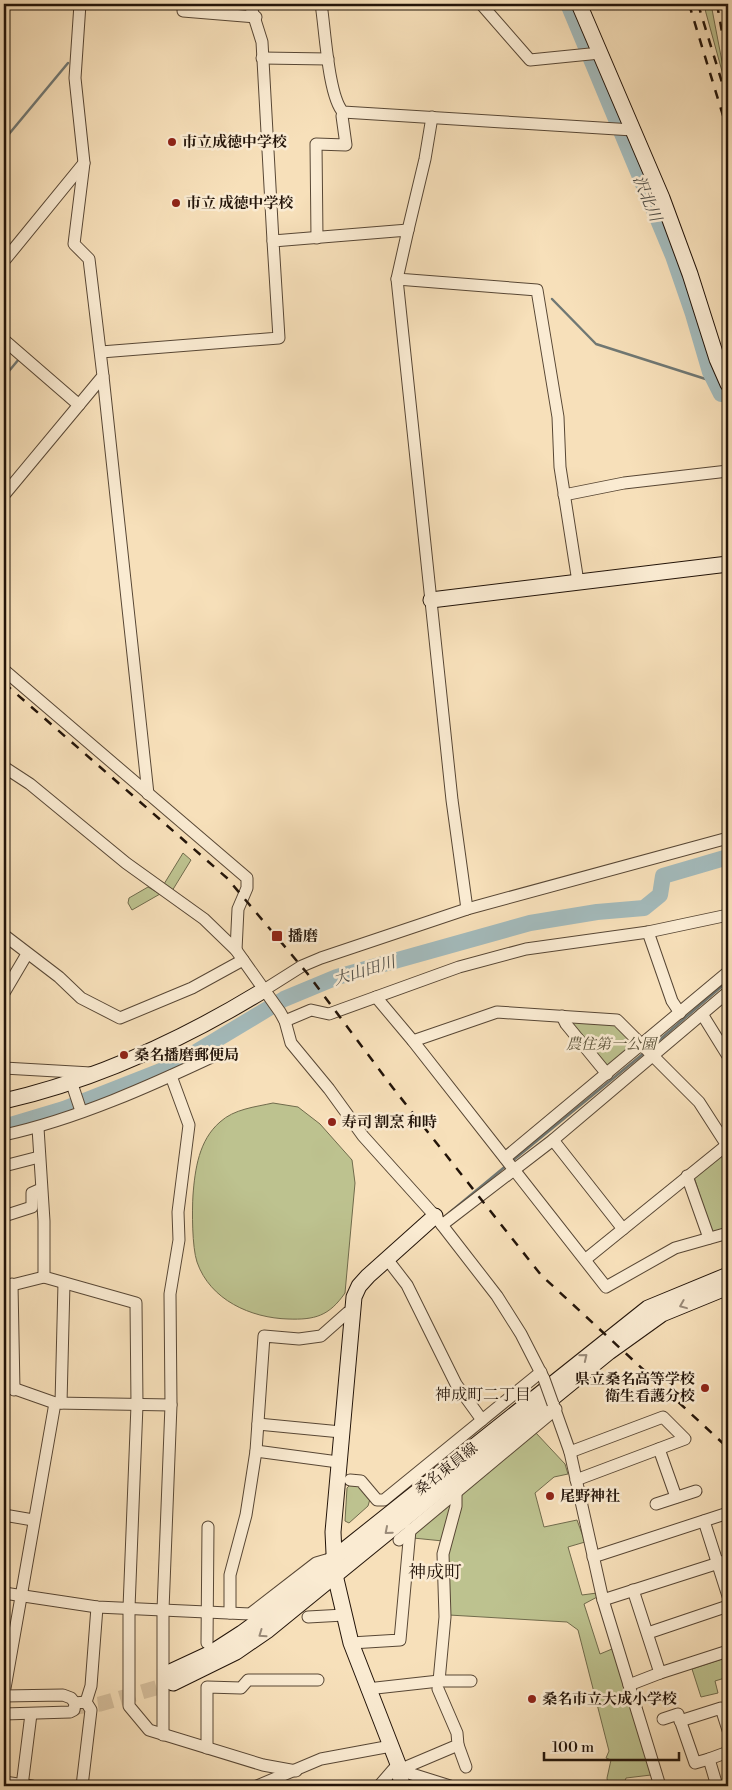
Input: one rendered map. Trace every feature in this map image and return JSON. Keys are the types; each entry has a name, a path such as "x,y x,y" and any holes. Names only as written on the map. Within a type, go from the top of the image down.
{"street":[{"path":"80,4 75,78 84,163 74,244 89,259 101,352 148,794"},
{"path":"101,352 279,338 262,42 256,17 250,4"},
{"path":"316,238 316,144 346,145 343,112 335,93 328,58 322,4"},
{"path":"481,4 530,60 594,54"},
{"path":"579,4 594,54 662,198 690,274 717,359 728,384"},
{"path":"183,11 256,17"},
{"path":"262,58 328,58"},
{"path":"343,112 629,130"},
{"path":"432,117 425,159 397,279 452,800 467,909"},
{"path":"4,262 84,163"},
{"path":"273,241 408,230"},
{"path":"397,279 537,290 558,417 560,467 578,582"},
{"path":"4,340 79,405"},
{"path":"4,495 103,376"},
{"path":"564,494 624,483 728,471"},
{"path":"431,600 728,564"},
{"path":"4,670 247,878 247,888 238,909 239,955"},
{"path":"4,767 30,784 126,863 204,919 239,955 283,1017 291,1043 329,1089 363,1136 439,1221 497,1296 521,1334 542,1376 570,1452 603,1600 660,1786"},
{"path":"4,1101 72,1084 93,1073 169,1043 265,992 302,966 321,958 467,909 728,838 728,831"},
{"path":"283,1017 311,1010 329,1014 459,967 526,949 648,932 728,915"},
{"path":"648,932 669,994 680,1013"},
{"path":"4,935 58,977 81,998 120,1018 192,988 239,955"},
{"path":"5,990 27,954"},
{"path":"509,1163 553,1140 648,1050 680,1013 728,972"},
{"path":"414,1786 391,1746 368,1691 351,1643 335,1575 333,1532 354,1297 359,1286 387,1259 439,1221 509,1163 608,1074 702,1014 728,992"},
{"path":"376,997 586,1259 606,1287 675,1248 728,1233"},
{"path":"413,1041 497,1012 617,1020 699,1102 728,1145 586,1259"},
{"path":"702,1014 728,1056"},
{"path":"562,1016 566,1024 608,1074"},
{"path":"4,1135 38,1128 171,1076 218,1054"},
{"path":"4,1068 93,1073"},
{"path":"163,1735 163,1610 171,1405 170,1294 179,1240 178,1212 189,1125 171,1076"},
{"path":"72,1084 80,1110"},
{"path":"38,1128 44,1220 44,1277"},
{"path":"553,1140 623,1229"},
{"path":"4,1166 39,1158"},
{"path":"687,1176 709,1238"},
{"path":"4,1216 32,1207 32,1193 41,1190"},
{"path":"387,1259 407,1285 456,1384 482,1420"},
{"name":"桑名東員線","path":"728,1275 648,1308 334,1558 242,1634 170,1678 236,1652 268,1630 403,1517 609,1352 662,1314 728,1287"},
{"path":"171,1405 137,1405 58,1403 9,1388 8,1285 44,1277 136,1303 137,1405 129,1608 129,1706 149,1730 263,1765 296,1771"},
{"path":"64,1284 58,1403 20,1595 4,1695 64,1695 90,1705 92,1713 82,1786"},
{"path":"230,1613 230,1575 246,1515 256,1451 264,1336 300,1339 321,1336 347,1313 353,1311"},
{"path":"350,1480 361,1481 376,1500 384,1500 482,1420 542,1376"},
{"path":"399,1540 554,1407"},
{"path":"570,1452 663,1417 685,1439 576,1480"},
{"path":"258,1424 341,1432"},
{"path":"659,1449 676,1497"},
{"path":"256,1451 338,1462"},
{"path":"456,1490 456,1506 443,1554 445,1617 442,1686 458,1733 458,1745 466,1767"},
{"path":"656,1504 696,1491"},
{"path":"593,1556 728,1513"},
{"path":"4,1515 34,1520"},
{"path":"704,1521 723,1562 728,1596"},
{"path":"207,1643 208,1527"},
{"path":"351,1643 400,1640 410,1530"},
{"path":"4,1593 97,1607 250,1614 316,1563 334,1558"},
{"path":"603,1600 723,1562"},
{"path":"633,1590 660,1673"},
{"path":"648,1633 728,1606"},
{"path":"4,1714 70,1712 81,1702 91,1686 97,1607"},
{"path":"308,1617 344,1615"},
{"path":"629,1685 728,1651"},
{"path":"207,1748 207,1686 241,1688 248,1680 318,1680"},
{"path":"368,1691 442,1686 471,1680"},
{"path":"680,1721 721,1708 728,1730"},
{"path":"4,1782 25,1786 31,1714"},
{"path":"663,1719 678,1714 695,1763 728,1752"},
{"path":"379,1786 403,1769 458,1745"},
{"path":"257,1786 321,1760 391,1746"},
{"path":"709,1758 717,1786"},
{"path":"402,1786 403,1769"},
{"path":"403,1769 450,1786"},
{"path":"281,1786 296,1771"}],"green space":[{"path":"704,4 711,4 728,93 706,13"},
{"path":"183,853 191,860 172,891 164,884"},
{"path":"148,887 160,894 132,910 128,903 129,898"},
{"name":"農住第一公園","path":"574,1021 614,1022 636,1042 607,1066 572,1025"},
{"path":"273,1103 298,1107 320,1124 352,1160 355,1183 345,1293 327,1312 306,1319 274,1318 246,1311 222,1296 212,1287 203,1275 195,1255 193,1238 194,1185 199,1156 207,1137 220,1122 232,1114"},
{"path":"721,1154 728,1169 728,1229 714,1232 711,1230 694,1177"},
{"path":"536,1433 565,1464 568,1474 554,1477 535,1493 544,1527 577,1520 585,1542 568,1547 582,1595 597,1593 599,1596 584,1604 600,1654 612,1649 623,1679 651,1775 626,1778 623,1786 608,1786 607,1778 611,1760 606,1758 609,1751 578,1630 567,1622 449,1615 448,1555 462,1492"},
{"path":"350,1485 359,1486 370,1499 368,1506 349,1523 345,1521 347,1488"},
{"path":"450,1504 443,1541 413,1538 414,1533"},
{"path":"728,1657 728,1677 715,1681 718,1693 701,1697 692,1669"}],"waterway":[{"name":"沢北川","path":"568,4 673,256 710,372 721,394"},
{"path":"4,140 68,63"},
{"path":"552,299 596,344 715,382"},
{"path":"4,377 19,359"},
{"name":"大山田川","path":"4,1127 64,1109 171,1067 284,999 337,977 530,923 597,912 644,908 660,895 663,876 728,857"},
{"path":"650,1048 728,981"},
{"path":"511,1162 644,1053"},
{"path":"449,1213 507,1165"}],"tunnel":[{"path":"75,1707 100,1704 173,1683"}],"railway":[{"path":"689,4 728,132"},
{"path":"698,4 728,102"},
{"path":"717,4 728,66"},
{"path":"4,683 227,878 307,973 393,1088 541,1275 728,1448"}],"place":[{"name":"市立成徳中学校","path":"172,142"},
{"name":"市立 成徳中学校","path":"176,203"},
{"name":"播磨","path":"277,936"},
{"name":"桑名播磨郵便局","path":"124,1055"},
{"name":"寿司 割烹 和時","path":"332,1122"},
{"name":"県立桑名高等学校 衛生看護分校","path":"705,1388"},
{"name":"尾野神社","path":"550,1496"},
{"name":"桑名市立大成小学校","path":"532,1699"}],"district":[{"name":"神成町二丁目","path":"483,1394"},
{"name":"神成町","path":"435,1572"}]}
